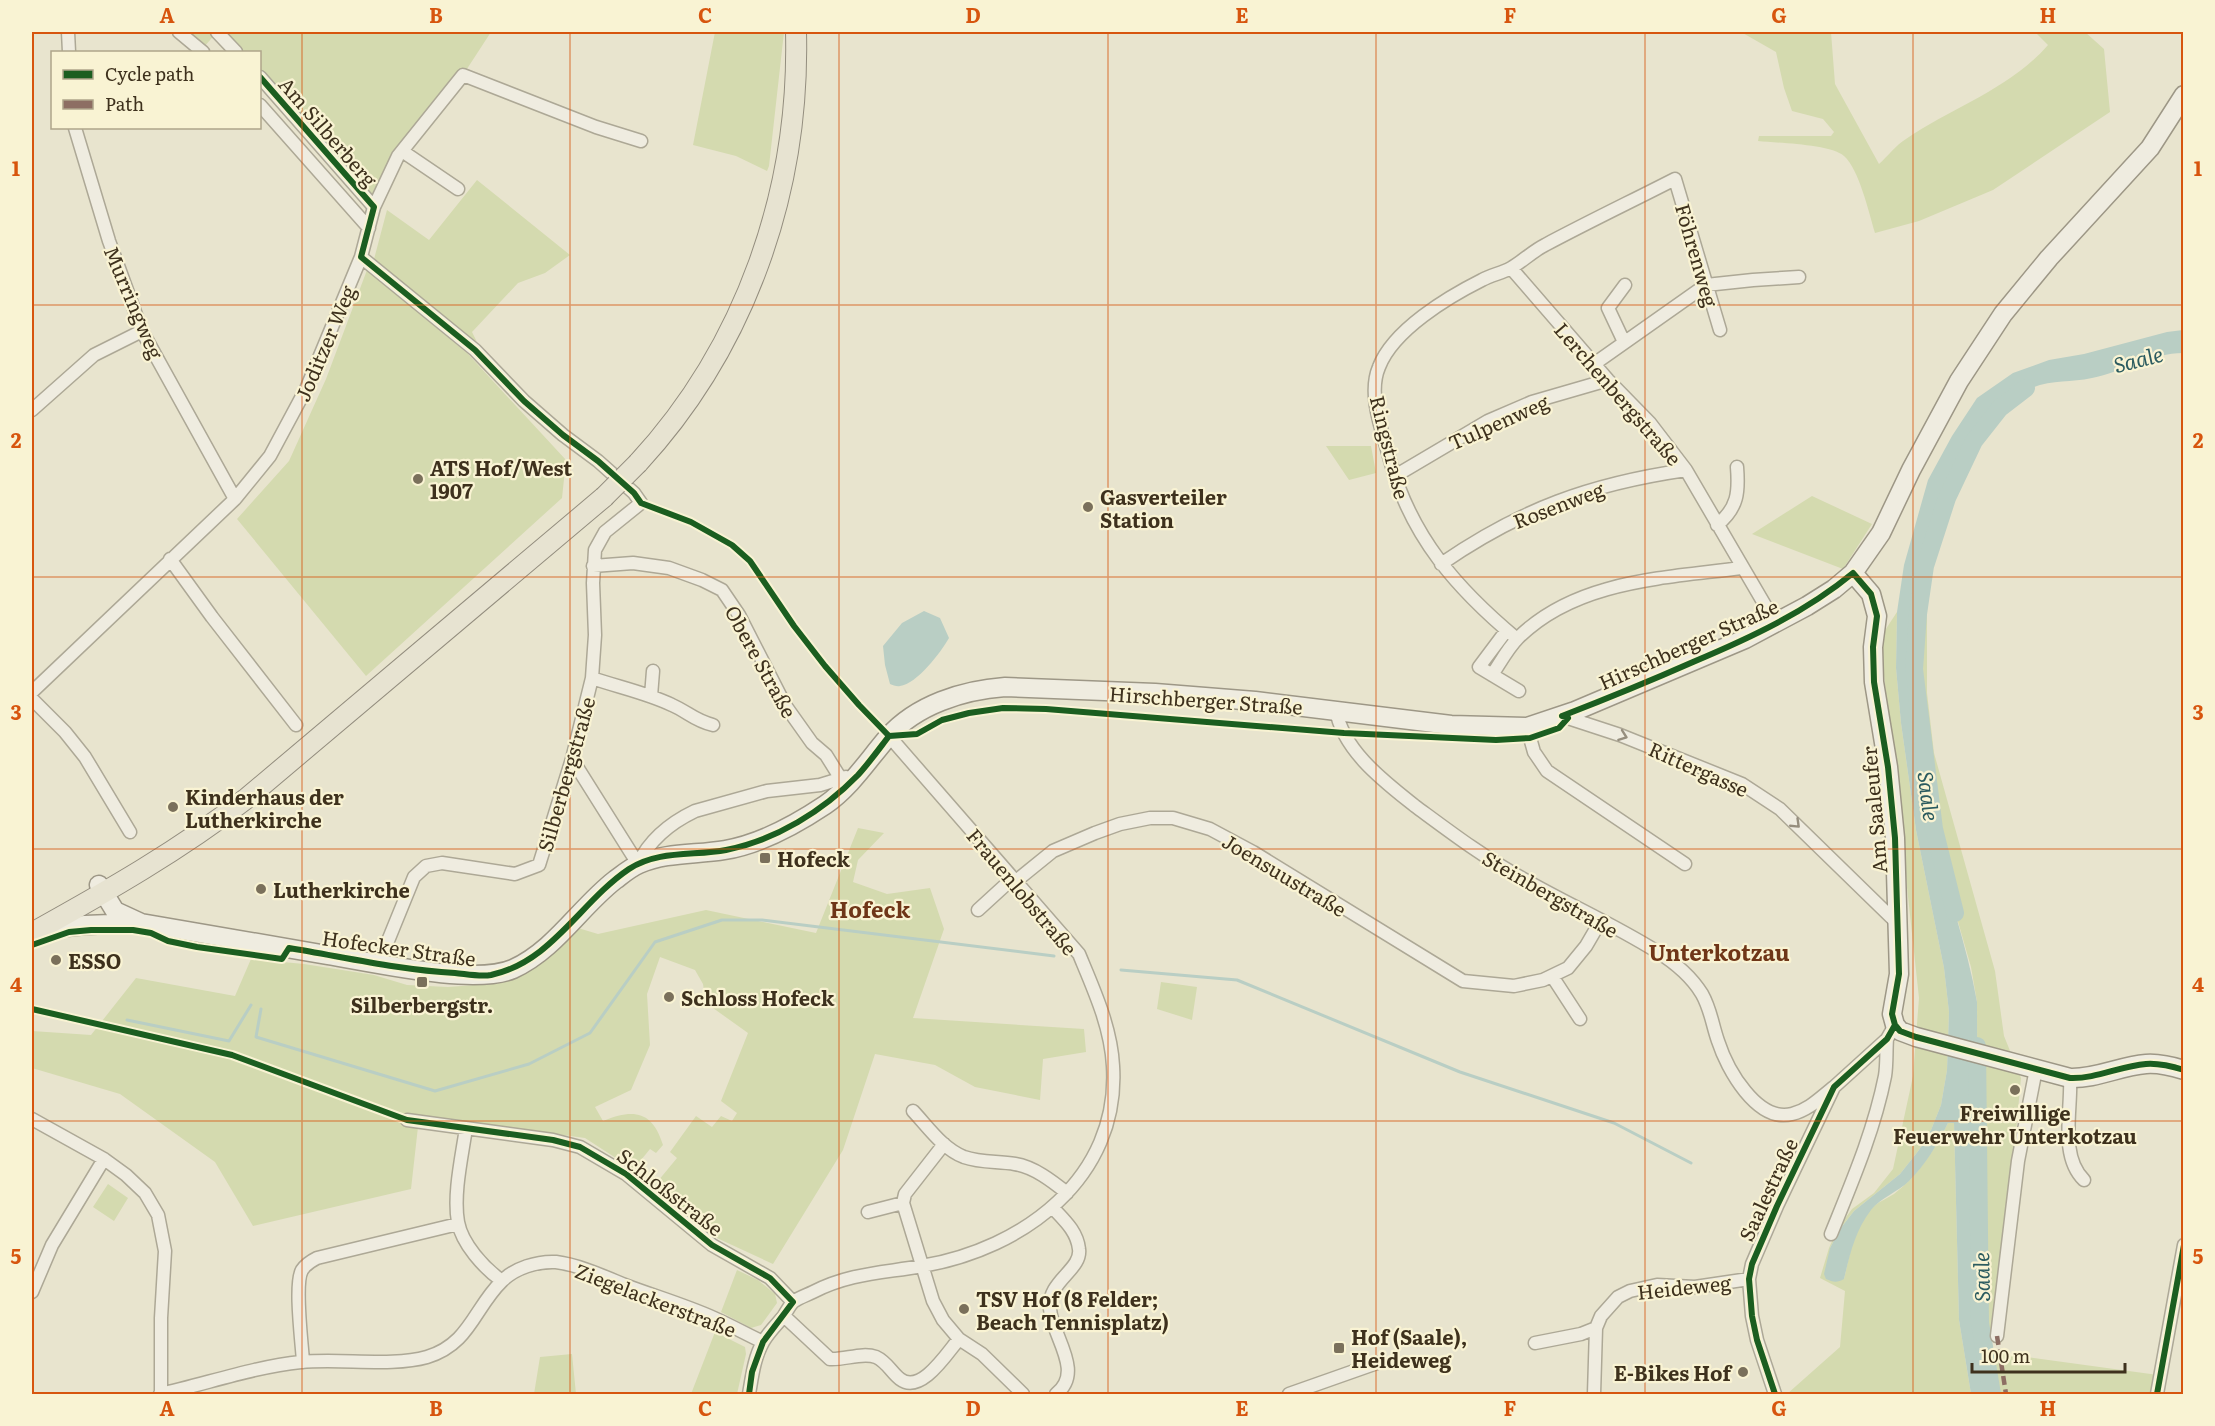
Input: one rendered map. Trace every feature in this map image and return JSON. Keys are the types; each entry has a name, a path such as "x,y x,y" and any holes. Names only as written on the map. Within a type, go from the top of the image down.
{"main road":[{"path":"33,929 219,820 308,749 604,497 638,463 675,418 706,372 735,320 763,252 782,187 790,141 795,88 796,32"},
{"name":"Hirschberger Straße","path":"889,736 908,719 942,701 981,689 1005,687 1155,693 1255,701 1451,725 1527,727 1565,717 1776,624 1834,589 1853,573 1881,533 1911,470 1960,379 2003,314 2049,258 2150,148 2184,96"},
{"name":"Am Saaleufer","path":"1853,573 1871,594 1877,616 1874,682 1888,767 1894,838 1899,974 1891,1032"},
{"name":"Hofecker Straße","path":"33,929 141,923 432,972 488,976 513,969 540,953 601,891 638,864 665,856 726,850 774,835 827,804 859,774 889,736"},
{"name":"Hofecker Straße","path":"101,889 110,905 118,913 141,923"},
{"path":"1891,1032 1900,1031 2070,1078 2091,1077 2148,1064 2184,1070"}],"street":[{"path":"68,32 69,51"},
{"path":"179,32 202,51"},
{"path":"217,32 235,51"},
{"name":"Joditzer Weg","path":"32,692 235,499 270,456 308,387 361,257 374,207 402,151 463,75 596,128 641,141"},
{"name":"Am Silberberg","path":"261,78 374,207"},
{"path":"261,106 369,228"},
{"name":"Murringweg","path":"75,129 109,241 142,331 235,499"},
{"path":"402,151 458,189"},
{"name":"Ringstraße","path":"1517,639 1462,589 1442,564 1407,510 1395,476 1376,398 1375,380 1379,366 1395,342 1416,321 1449,298 1483,279 1511,268 1543,246 1676,179"},
{"name":"Föhrenweg","path":"1676,179 1720,330"},
{"name":"Silberbergstraße","path":"361,257 475,350 538,413 598,461 641,503 605,532 595,550 593,567 595,635 592,678 572,759 539,865 515,874 441,863 426,866 414,877 379,963"},
{"name":"Lerchenbergstraße","path":"1511,268 1608,380 1650,423 1686,470 1776,624"},
{"path":"1594,364 1706,285 1753,279 1799,277"},
{"path":"1624,342 1608,308 1625,285"},
{"path":"32,410 94,355 142,331"},
{"name":"Tulpenweg","path":"1395,476 1488,421 1532,402 1608,380"},
{"path":"1717,525 1726,518 1735,504 1739,488 1737,467"},
{"name":"Rosenweg","path":"1442,564 1507,522 1540,508 1612,483 1686,470"},
{"path":"171,559 212,617 296,725"},
{"name":"Obere Straße","path":"593,567 633,563 669,567 723,590 739,615 784,705 812,743 826,755 841,779"},
{"path":"1492,675 1517,639 1555,610 1615,586 1741,567"},
{"path":"1506,631 1479,667 1518,691"},
{"path":"651,696 653,671"},
{"path":"592,678 651,696 686,712 699,722 713,725"},
{"path":"32,699 65,732 84,757 130,832"},
{"name":"Steinbergstraße","path":"1336,710 1344,733 1375,774 1454,835 1517,876 1656,951 1684,972 1701,993 1712,1015 1718,1041 1731,1070 1748,1096 1777,1116 1807,1109 1834,1087"},
{"name":"Rittergasse","path":"1565,717 1620,735 1742,784 1780,809 1897,923"},
{"path":"1527,727 1534,752 1547,771 1685,864"},
{"name":"Frauenlobstraße","path":"793,1302 845,1277 923,1266 989,1248 1026,1229 1067,1193 1087,1168 1103,1135 1112,1104 1113,1067 1108,1034 1094,990 1079,954 889,736"},
{"path":"572,759 638,864"},
{"path":"638,864 645,849 657,836 684,816 695,811 767,791 819,785 859,774"},
{"name":"Joensuustraße","path":"978,910 1053,851 1120,824 1150,818 1173,818 1210,829 1253,852 1462,981 1514,986 1543,980 1568,968 1586,946 1600,921"},
{"path":"1552,976 1580,1019"},
{"name":"Saalestraße","path":"1775,1395 1755,1332 1749,1294 1752,1264 1834,1087 1891,1032"},
{"name":"Am Saaleufer","path":"1831,1234 1871,1128 1885,1075 1891,1032"},
{"path":"1997,1336 2029,1067"},
{"path":"2070,1078 2069,1145 2074,1168 2084,1180"},
{"path":"913,1111 944,1144 965,1157 1016,1164 1031,1169 1067,1193"},
{"path":"32,1119 104,1159 126,1175 144,1193 158,1215 165,1251 161,1318 161,1394"},
{"name":"Schloßstraße","path":"407,1120 553,1140 580,1147 604,1159 633,1180 712,1245 770,1278 793,1302"},
{"path":"466,1128 456,1203 458,1224 489,1272 502,1281"},
{"path":"944,1144 905,1194 903,1203 933,1301 959,1339 982,1353 1023,1395"},
{"path":"32,1292 52,1245 104,1159"},
{"path":"868,1212 903,1203"},
{"path":"1052,1207 1068,1224 1076,1237 1079,1254 1077,1261 1053,1289 1050,1300 1050,1311 1066,1356 1068,1370 1064,1389 1056,1395"},
{"path":"303,1362 299,1286 301,1271 308,1263 317,1258 458,1224"},
{"path":"2157,1395 2184,1245"},
{"name":"Ziegelackerstraße","path":"161,1394 248,1372 303,1362 397,1361 427,1357 453,1344 472,1324 488,1297 514,1271 530,1265 555,1262 583,1269 714,1318 763,1342"},
{"name":"Heideweg","path":"1596,1328 1609,1305 1630,1291 1657,1285 1712,1286 1749,1279"},
{"path":"749,1395 752,1371 763,1342 793,1302"},
{"path":"784,1316 830,1359 870,1356 878,1358 906,1382 914,1383 928,1376 959,1339"},
{"path":"1535,1343 1581,1334 1596,1328 1594,1395"},
{"path":"1289,1395 1377,1363"}],"green space":[{"path":"189,32 217,32 204,47"},
{"path":"217,32 491,32 463,75 402,151 374,207 261,78 261,51 235,51"},
{"path":"715,32 784,32 767,171 736,156 693,145"},
{"path":"1741,32 1831,32 1835,84 1879,164 1906,139 1999,86 2033,60 2048,45 2035,32 2085,32 2104,49 2110,112 1993,190 1919,221 1875,233 1859,181 1844,156 1828,149 1758,141 1759,136 1831,136 1834,132 1823,119 1792,111 1776,52"},
{"path":"477,180 570,255 545,273 518,283 472,332 477,342 373,263 387,210 429,240"},
{"name":"ATS Hof/West 1907","path":"367,270 468,354 566,460 562,498 366,676 237,519 289,461 326,379"},
{"path":"1326,446 1371,446 1376,473 1349,480"},
{"path":"1812,496 1872,524 1843,569 1752,534"},
{"path":"1921,564 1927,582 1927,693 1934,753 1995,971 2004,1036 2021,1078 2007,1227 1989,1352 2158,1375 2155,1394 1990,1394 1981,1351 1978,1309 1977,1002 1971,967 1932,831 1915,719 1910,667 1913,612"},
{"path":"1897,612 1896,668 1901,723 1916,830 1944,968 1949,1012 1947,1070 1941,1105 1931,1130 1919,1150 1900,1174 1854,1211 1840,1229 1830,1248 1844,1279 1857,1231 1867,1213 1911,1179 1932,1152 1948,1123 1954,1123 1959,1320 1971,1394 1787,1394 1840,1347 1845,1291 1820,1278 1829,1248 1838,1228 1852,1209 1874,1193 1893,1169 1913,1076 1919,998 1880,638"},
{"path":"858,828 884,833 858,860 853,882 887,894 930,888 944,929 913,1018 1084,1029 1086,1052 1043,1059 1040,1100 975,1087 935,1065 875,1054 843,1150 773,1264 706,1233 656,1190 658,1181 677,1158 670,1152 696,1116 712,1127 721,1116 732,1121 737,1113 721,1101 748,1033 706,1003 703,984 695,970 660,957 647,994 650,1045 631,1090 595,1107 603,1121 632,1114 640,1115 653,1125 663,1145 656,1153 650,1149 637,1165 636,1171 585,1138 460,1121 419,1118 411,1189 253,1226 215,1162 120,1094 32,1068 32,1031 91,1035 136,978 235,996 251,959 304,964 374,975 407,985 448,987 502,983 538,964 578,928 598,934 706,910 816,933"},
{"path":"1161,982 1197,987 1192,1020 1157,1009"},
{"path":"108,1184 128,1198 114,1221 93,1207"},
{"path":"737,1270 758,1280 775,1294 777,1303 761,1325 751,1328 721,1312"},
{"path":"715,1332 745,1347 746,1354 737,1394 691,1394"},
{"path":"572,1354 576,1394 534,1394 540,1357"}],"water":[{"path":"2183,330 2183,353 2149,359 2092,378 2037,386 2015,396 2002,406 1981,429 1965,456 1934,524 1920,565 1913,612 1912,660 1914,708 1921,764 1933,831 1968,959 1977,1002 1978,1309 1981,1351 1990,1394 1971,1394 1959,1320 1954,1123 1948,1123 1931,1154 1909,1181 1879,1202 1865,1218 1857,1234 1844,1279 1833,1281 1826,1279 1824,1274 1830,1248 1840,1229 1854,1211 1900,1174 1919,1150 1931,1130 1941,1105 1947,1070 1949,1012 1944,968 1916,830 1896,668 1897,612 1904,565 1928,480 1952,436 1977,398 2013,373 2049,360"},
{"path":"924,611 940,618 949,638 934,659 914,680 899,686 890,684 883,646 902,623"}],"waterway":[{"name":"Saale","path":"1955,913 1934,829 1914,669 1918,614 1925,566 1947,498 1974,441 2000,408 2026,388"},
{"path":"261,1009 256,1037 435,1091 529,1064 590,1033 655,942 722,920 762,920 1054,956"},
{"path":"1121,970 1237,980 1460,1072 1614,1123 1691,1163"},
{"path":"127,1020 229,1041 251,1005"},
{"name":"Saale","path":"1977,1046 1980,1323 1992,1394"}],"marked path":[{"path":"1997,1336 2006,1394"}],"cycle path":[{"path":"261,78 374,207 361,257 475,350 524,401 563,435 598,461 634,493 641,503 691,522 732,545 750,561 794,626 825,666 889,736"},
{"path":"1562,716 1756,634 1797,612 1853,573 1871,594 1877,616 1873,647 1874,682 1888,767 1895,838 1899,974 1892,1014 1895,1025 1900,1031 1916,1037 2070,1078 2089,1077 2146,1064 2165,1065 2184,1070"},
{"path":"889,736 917,734 942,720 1003,708 1046,709 1344,733 1496,740 1530,738 1559,728 1568,718 1562,716"},
{"path":"32,945 69,932 133,930 197,947 282,959 289,948 413,969 478,976 491,975 531,958 564,930 612,882 640,863 664,856 726,850 763,839 798,822 844,788 862,770 889,736"},
{"path":"32,1009 232,1055 407,1120 553,1140 580,1147 626,1174 712,1245 770,1278 793,1302 763,1342 752,1372 749,1394"},
{"path":"1775,1394 1757,1340 1752,1316 1749,1279 1752,1264 1834,1087 1887,1039 1895,1025"},
{"path":"2157,1394 2184,1245"}],"place":[{"name":"ATS Hof/West 1907","path":"418,479"},
{"name":"Gasverteiler Station","path":"1088,507"},
{"name":"Kinderhaus der Lutherkirche","path":"173,807"},
{"name":"Hofeck","path":"765,858"},
{"name":"Lutherkirche","path":"261,889"},
{"name":"ESSO","path":"56,960"},
{"name":"Silberbergstr.","path":"422,982"},
{"name":"Schloss Hofeck","path":"669,997"},
{"name":"Freiwillige Feuerwehr Unterkotzau","path":"2015,1090"},
{"name":"TSV Hof (8 Felder; Beach Tennisplatz)","path":"964,1309"},
{"name":"Hof (Saale), Heideweg","path":"1339,1348"},
{"name":"E-Bikes Hof","path":"1743,1372"}],"district":[{"name":"Hofeck","path":"870,908"},
{"name":"Unterkotzau","path":"1719,951"}]}
